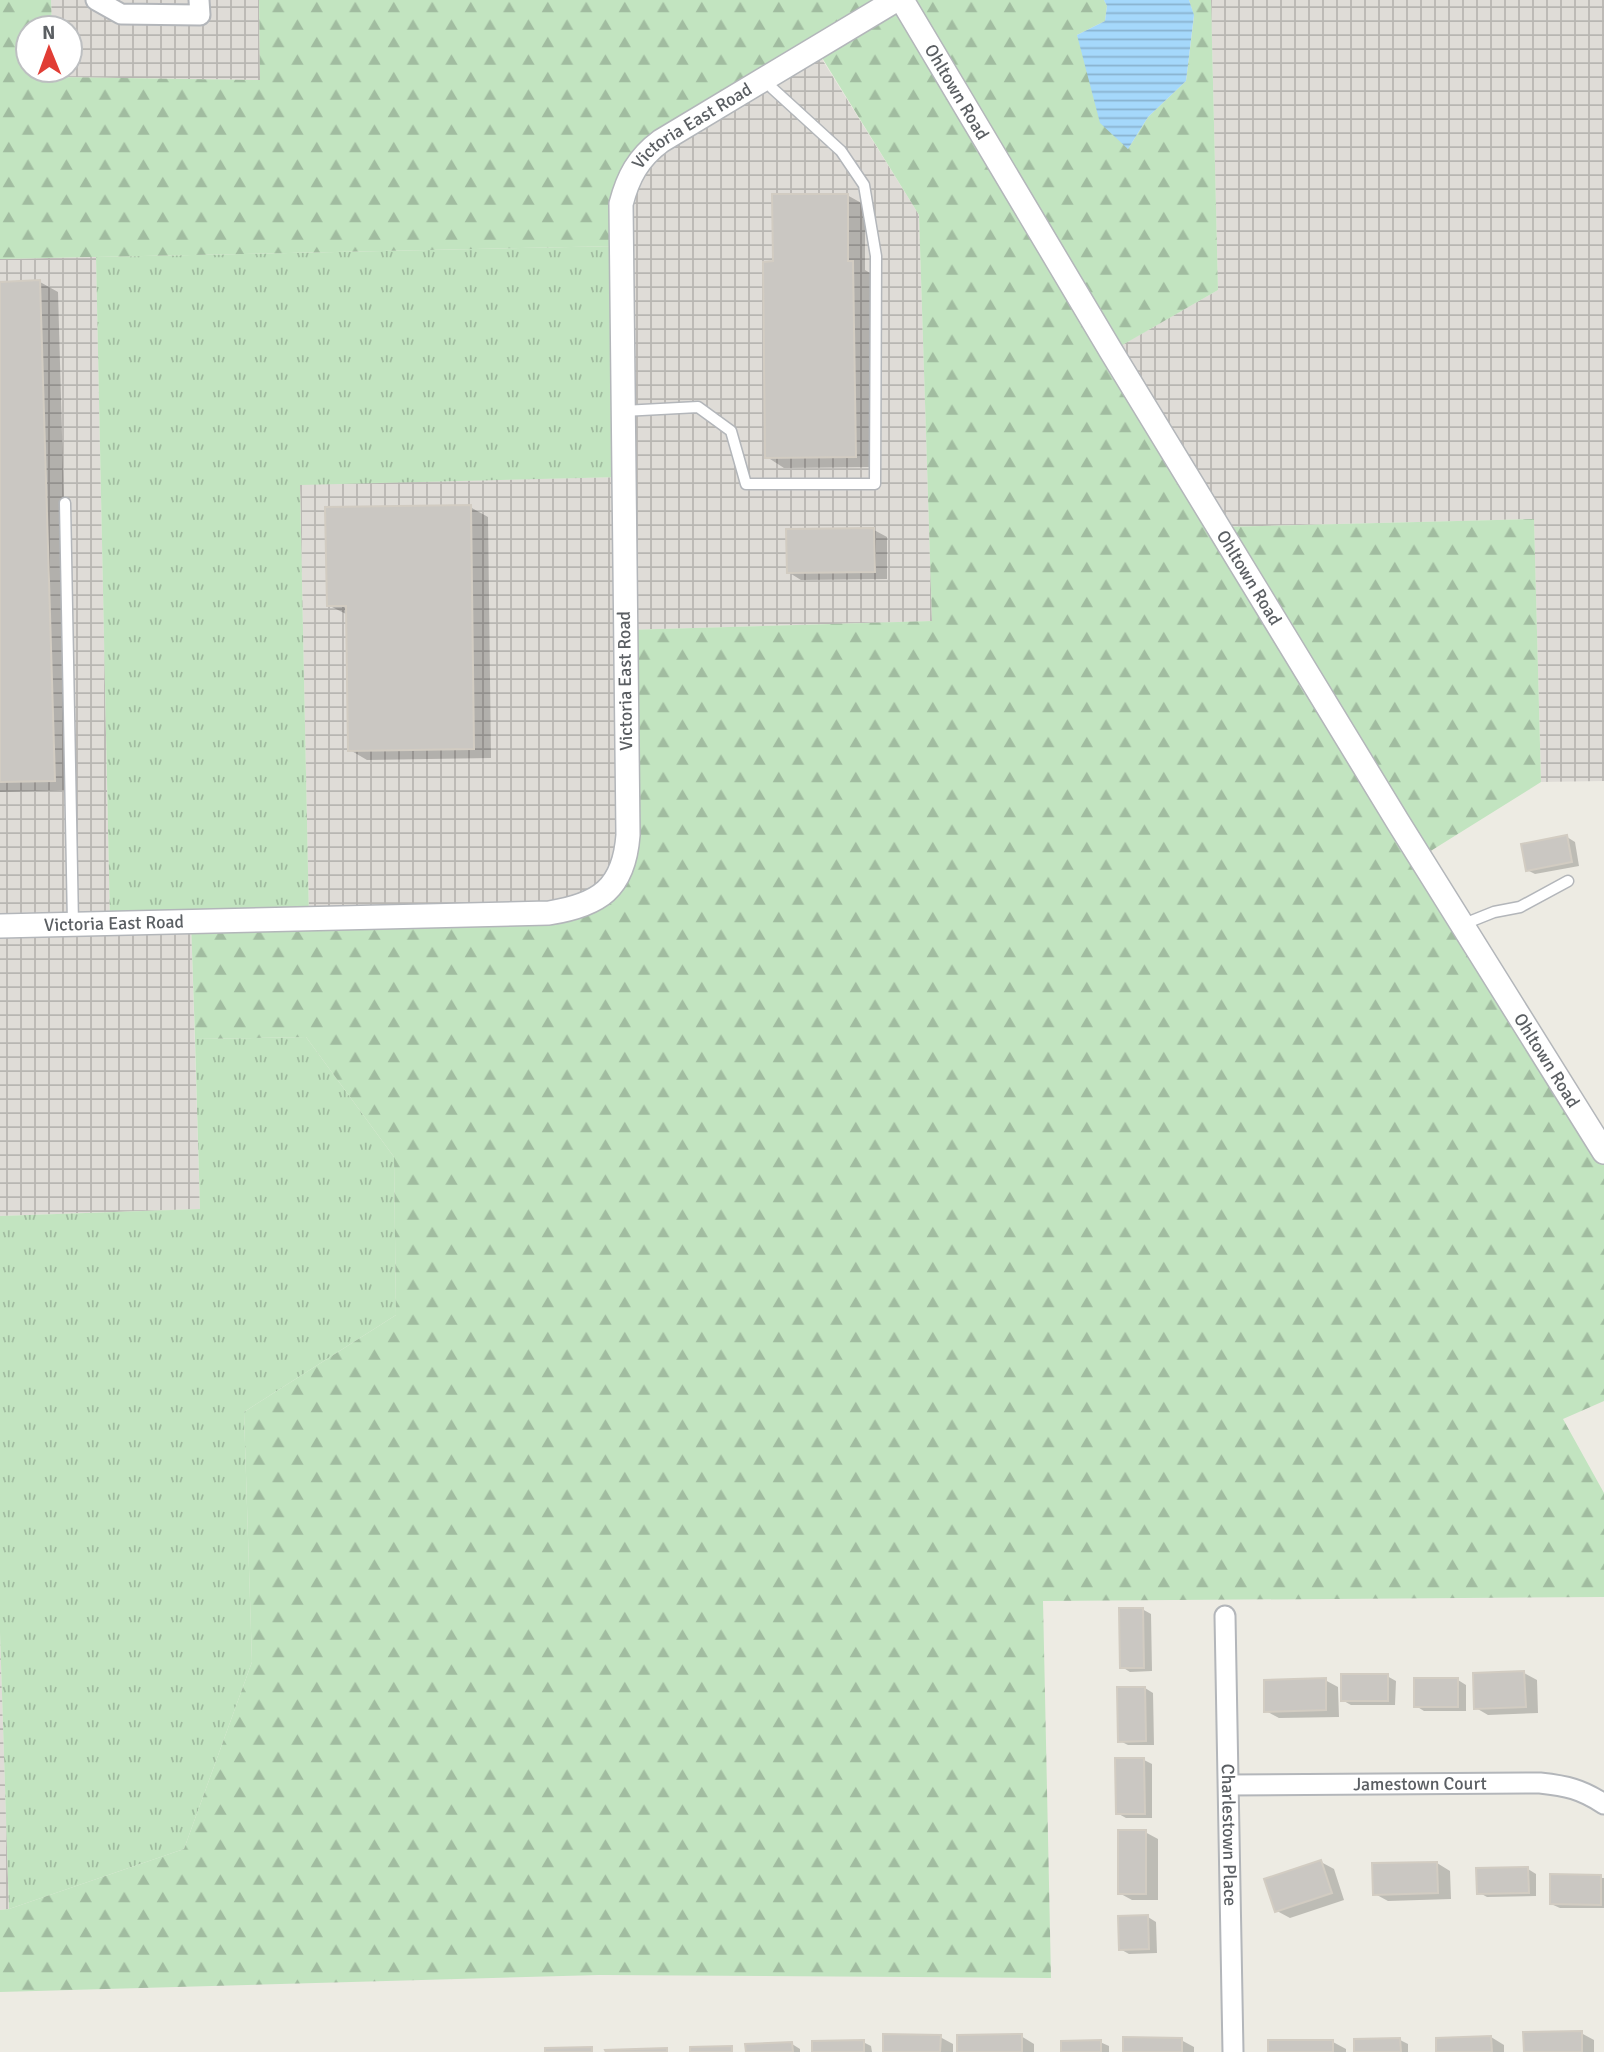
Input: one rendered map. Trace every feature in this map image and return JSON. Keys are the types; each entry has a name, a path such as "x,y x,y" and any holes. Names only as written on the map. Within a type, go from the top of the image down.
{"street":[{"path":"96,0 121,14 200,15 199,0"},
{"name":"Victoria East Road","path":"0,926 549,912 582,906 603,894 614,882 622,865 628,835 621,204 626,184 635,166 648,150 896,0"},
{"name":"Ohltown Road","path":"902,0 1111,351 1604,1152"},
{"name":"Charlestown Place","path":"1225,1616 1233,2052"},
{"name":"Jamestown Court","path":"1229,1786 1540,1783 1569,1786 1584,1791 1604,1804"}],"lane":[{"path":"622,411 698,407 731,431 746,484 875,484 876,256 864,185 841,151 772,88 765,78"},
{"path":"65,503 73,924"},
{"path":"1463,925 1494,912 1520,907 1568,881"}],"shaded area":[{"path":"51,0 259,0 260,80 84,77 84,14 52,14"},
{"path":"1211,0 1604,0 1604,781 1541,782 1534,519 1219,527 1111,351 1218,290"},
{"path":"815,48 919,215 932,621 625,630 628,835 588,904 309,918 300,484 623,477 621,204 635,166"},
{"path":"96,257 110,923 191,921 200,1209 0,1216 0,259"},
{"path":"0,1633 9,1909 0,1910"}],"green space":[{"path":"0,0 51,0 52,14 14,14 14,84 84,84 84,77 260,80 259,0 1104,0 1107,6 1105,21 1077,35 1128,149 1148,117 1186,81 1194,16 1189,0 1211,0 1218,290 1112,351 1219,527 1534,519 1541,782 1421,857 1604,1152 1604,1401 1563,1419 1604,1493 1604,1597 1043,1601 1051,1978 599,1975 0,1992 0,1910 184,1849 252,1662 244,1412 396,1315 394,1157 306,1037 195,1039 191,921 575,909 622,865 624,630 932,621 919,215 816,48 635,166 621,246 0,259"},
{"path":"621,246 623,477 300,485 309,918 110,923 96,257"},
{"path":"306,1037 394,1157 396,1315 244,1412 252,1662 184,1849 9,1909 0,1633 0,1216 200,1209 195,1039"}],"water":[{"path":"1104,0 1189,0 1194,15 1186,81 1148,117 1128,149 1100,123 1077,35 1105,21 1107,6"}],"building":[{"path":"772,194 848,194 848,261 853,261 856,457 765,458 763,262 773,261"},
{"path":"40,280 55,781 0,782 0,282"},
{"path":"471,505 474,749 348,751 346,606 327,606 325,507"},
{"path":"874,528 875,572 787,573 786,529"},
{"path":"1567,835 1572,862 1526,871 1521,844"},
{"path":"1119,1608 1143,1608 1144,1668 1120,1668"},
{"path":"1524,1671 1526,1707 1474,1709 1473,1673"},
{"path":"1341,1674 1388,1674 1388,1701 1341,1701"},
{"path":"1326,1678 1326,1710 1264,1712 1264,1680"},
{"path":"1414,1678 1458,1678 1458,1707 1414,1707"},
{"path":"1117,1687 1145,1687 1146,1741 1118,1742"},
{"path":"1115,1758 1144,1758 1145,1814 1116,1814"},
{"path":"1118,1830 1146,1830 1146,1894 1118,1894"},
{"path":"1321,1860 1332,1893 1275,1912 1264,1879"},
{"path":"1437,1862 1438,1893 1373,1895 1372,1863"},
{"path":"1528,1867 1529,1893 1477,1894 1476,1868"},
{"path":"1550,1874 1601,1875 1601,1905 1550,1904"},
{"path":"1148,1915 1149,1949 1119,1950 1118,1916"},
{"path":"1582,2031 1582,2052 1524,2052 1523,2032"},
{"path":"883,2034 941,2035 940,2052 883,2052"},
{"path":"1022,2034 1022,2052 957,2052 957,2035"},
{"path":"1491,2036 1492,2052 1436,2052 1436,2038"},
{"path":"1123,2037 1182,2038 1182,2052 1123,2052"},
{"path":"1400,2038 1401,2052 1354,2052 1354,2039"},
{"path":"864,2040 864,2052 812,2052 812,2041"},
{"path":"1101,2040 1101,2052 1061,2052 1061,2041"},
{"path":"1268,2040 1333,2040 1333,2052 1268,2052"},
{"path":"792,2042 793,2052 746,2052 745,2044"},
{"path":"732,2046 732,2052 690,2052 690,2047"},
{"path":"592,2047 592,2052 545,2052 545,2048"},
{"path":"667,2048 667,2052 605,2050"}]}
